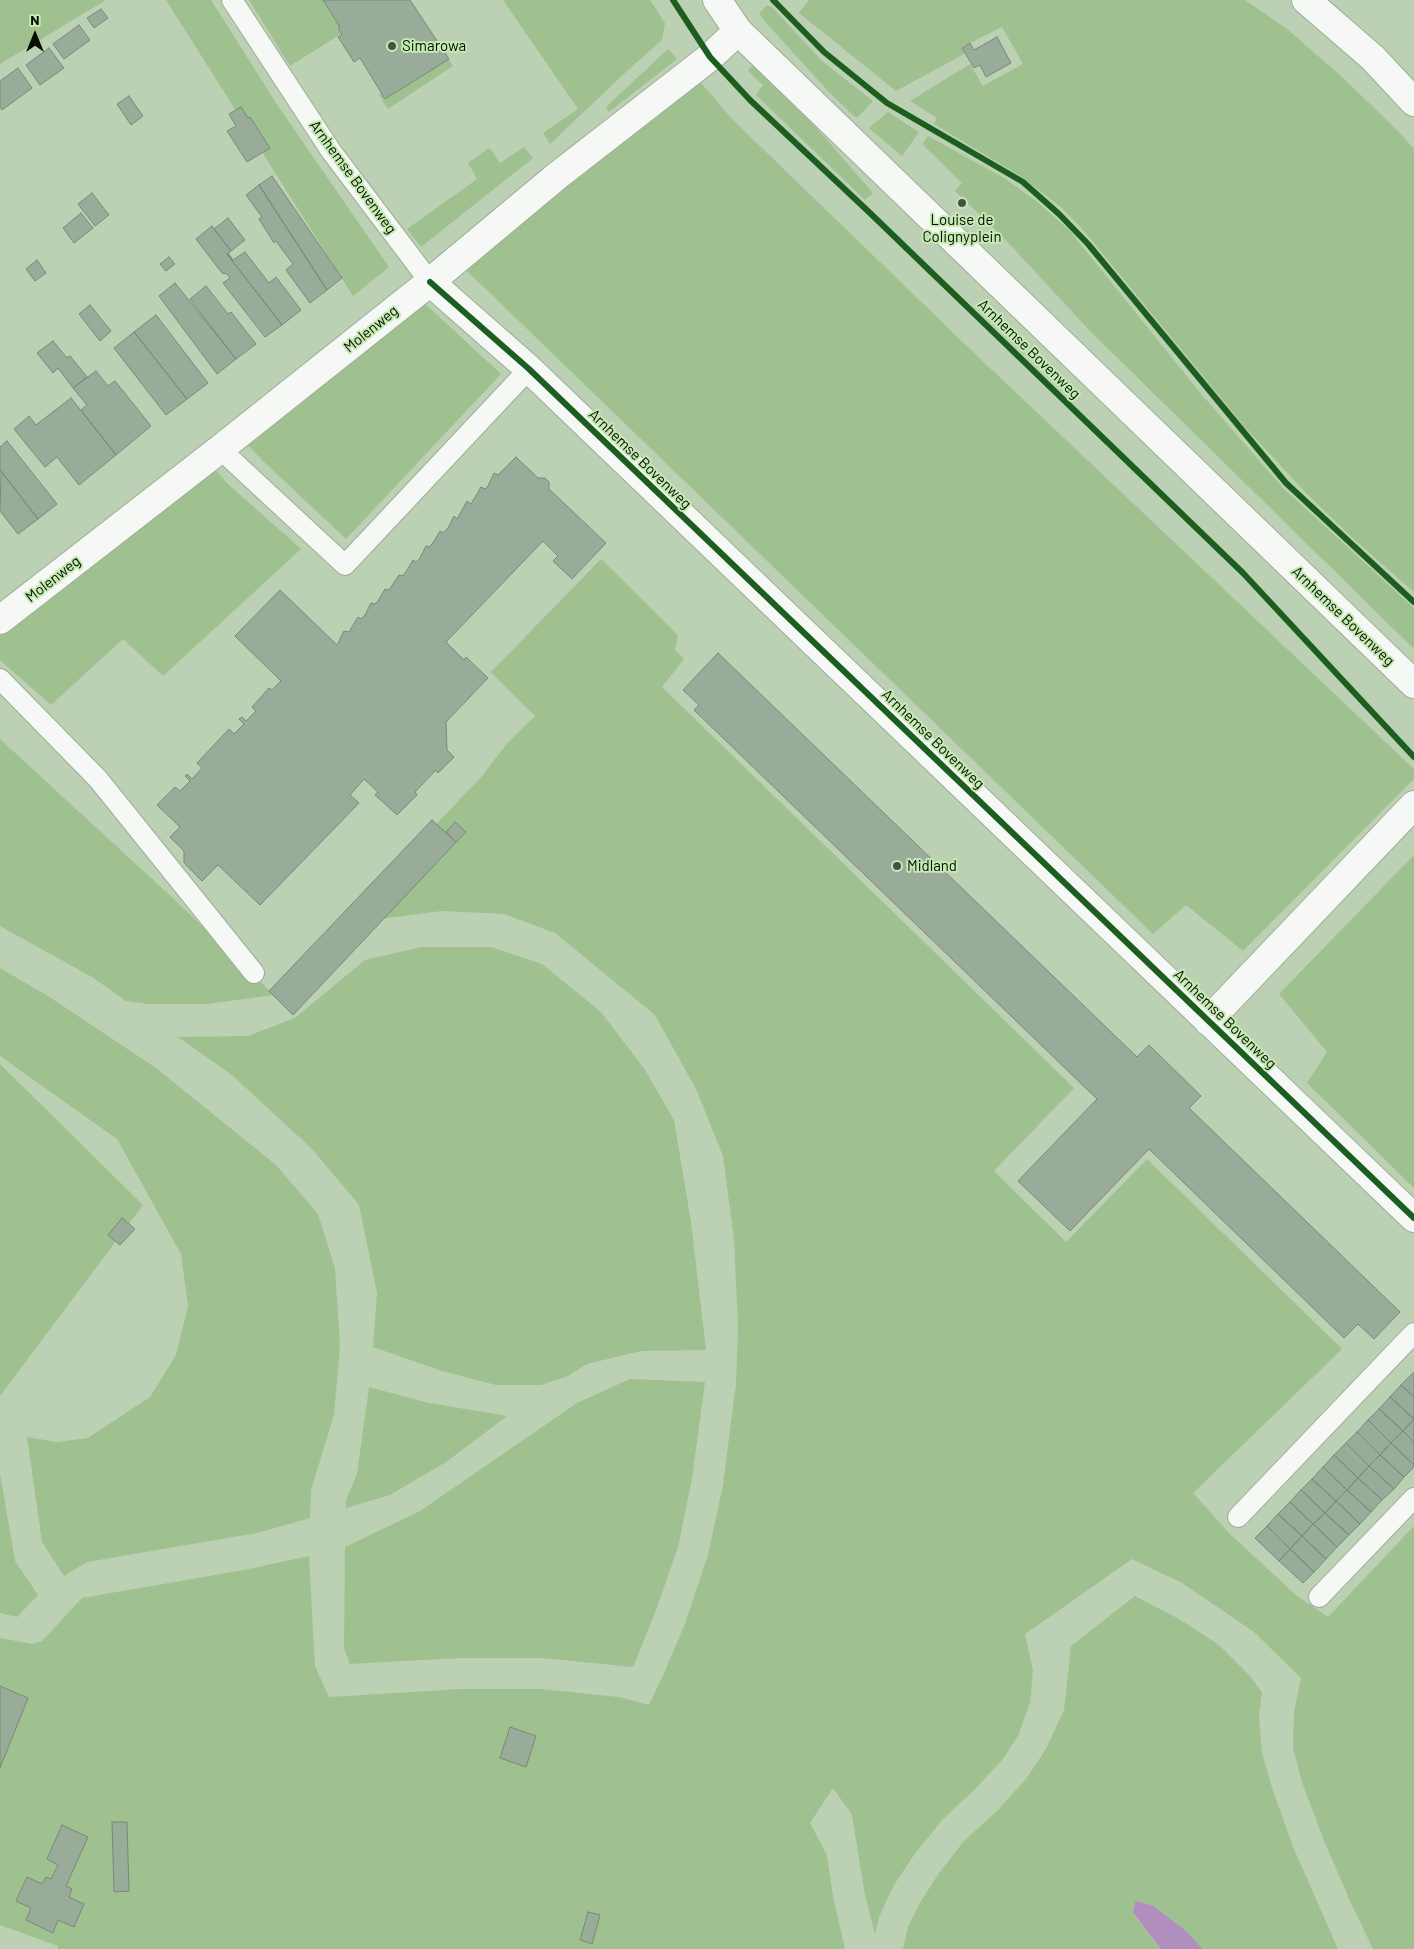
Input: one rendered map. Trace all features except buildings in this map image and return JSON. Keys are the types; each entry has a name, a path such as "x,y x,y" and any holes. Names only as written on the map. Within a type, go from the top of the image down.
{"street":[{"name":"Arnhemse Bovenweg","path":"717,0 738,31 1414,684"},
{"path":"1306,0 1373,58 1414,102"},
{"name":"Molenweg","path":"0,620 220,449 430,282 557,176 710,57 738,31"},
{"name":"Arnhemse Bovenweg","path":"430,282 529,369 1414,1218"},
{"name":"Arnhemse Bovenweg","path":"1208,1020 1414,804"}],"lane":[{"name":"Arnhemse Bovenweg","path":"232,0 331,151 430,282"},
{"path":"220,449 345,565 529,369"},
{"path":"0,680 98,778 254,973"},
{"path":"1238,1517 1414,1334"},
{"path":"1319,1597 1414,1498"}],"green space":[{"path":"0,0 106,0 0,64"},
{"path":"166,0 211,0 278,106 389,267 353,296"},
{"path":"249,0 323,0 340,26 337,28 341,34 290,66"},
{"path":"503,0 650,0 665,23 662,40 550,144 543,133 578,109"},
{"path":"809,0 1245,0 1287,29 1341,76 1399,132 1414,149 1414,592 1357,542 1306,493 1244,426 1084,231 1062,208 1022,177 934,124 937,118 910,101 970,64 983,86 1023,64 1002,27 962,47 964,54 896,91 799,13"},
{"path":"766,6 771,6 822,61 873,101 858,117 855,117 829,92 768,25 759,14"},
{"path":"668,49 677,59 609,112 606,107"},
{"path":"448,58 453,66 388,109 379,95 382,93 386,99"},
{"path":"752,66 757,66 820,132 873,193 865,200 756,95 763,85 748,71"},
{"path":"695,76 734,121 972,351 1414,769 1414,779 1243,951 1186,905 1153,934 463,267"},
{"path":"888,112 919,132 902,156 870,129"},
{"path":"928,136 1004,178 1036,201 1069,230 1202,395 1283,488 1414,608 1414,649 1091,332 1002,236 955,191 962,183 922,144"},
{"path":"524,147 533,158 421,247 407,229 477,179 468,163 489,148 500,163"},
{"path":"422,301 501,374 346,539 241,438"},
{"path":"209,463 229,485 301,549 163,676 123,639 51,705 0,660 0,626"},
{"path":"601,559 678,635 675,650 684,659 662,687 1074,1088 994,1171 1066,1242 1147,1159 1342,1349 1193,1493 1230,1534 1297,1596 1328,1617 1414,1526 1414,1949 1373,1949 1323,1838 1302,1782 1293,1748 1294,1712 1301,1678 1254,1632 1182,1583 1132,1559 1025,1634 1033,1670 1030,1703 1018,1736 1002,1760 942,1820 914,1855 894,1885 879,1917 875,1935 864,1890 852,1815 833,1788 810,1823 827,1855 833,1896 845,1949 58,1949 58,1946 0,1925 0,1748 23,1695 0,1686 0,1638 33,1644 42,1641 82,1598 244,1570 309,1556 315,1666 329,1697 461,1689 541,1689 619,1697 649,1705 664,1673 685,1624 708,1555 723,1485 736,1384 738,1327 734,1239 723,1156 696,1089 655,1015 555,933 504,914 442,911 380,919 328,938 482,776 505,746 535,716 491,672"},
{"path":"0,739 177,902 274,995 207,1004 149,1004 126,1001 92,977 0,926"},
{"path":"1414,855 1414,1188 1307,1083 1327,1052 1279,994"},
{"path":"421,947 491,947 542,964 601,1012 645,1070 674,1120 691,1222 706,1350 641,1351 587,1364 566,1377 541,1385 496,1385 442,1371 373,1347 377,1293 359,1205 312,1149 232,1075 178,1037 248,1036 295,1018 365,960"},
{"path":"0,968 48,996 156,1068 276,1165 318,1214 335,1268 340,1346 334,1415 311,1490 310,1518 257,1533 87,1562 64,1576 42,1542 27,1437 57,1442 88,1438 150,1397 176,1355 188,1306 181,1254 117,1139 0,1056"},
{"path":"0,1064 143,1205 0,1396"},
{"path":"630,1379 705,1382 692,1479 678,1547 655,1613 633,1667 542,1658 460,1658 350,1664 344,1648 345,1547 420,1511 577,1403"},
{"path":"369,1387 429,1403 507,1416 446,1462 390,1495 346,1508 346,1500 357,1474"},
{"path":"0,1473 15,1561 38,1595 17,1617 0,1613"},
{"path":"1135,1596 1179,1619 1218,1644 1251,1677 1262,1693 1259,1714 1262,1753 1273,1791 1294,1849 1338,1949 1203,1949 1184,1929 1152,1905 1135,1901 1133,1914 1161,1949 903,1949 908,1927 921,1901 939,1873 964,1841 997,1811 1026,1779 1046,1749 1064,1710 1071,1646"}],"shaded area":[{"path":"1135,1901 1152,1905 1184,1929 1203,1949 1161,1949 1133,1913"}],"cycle path":[{"path":"673,0 710,57 750,100 870,213 1243,573 1414,757"},
{"path":"773,0 824,52 887,103 1023,182 1059,214 1088,244 1286,483 1414,602"},
{"path":"430,282 529,369 1414,1218"}],"place":[{"name":"Simarowa","path":"392,46"},
{"name":"Louise de Colignyplein","path":"962,203"},
{"name":"Midland","path":"897,866"}]}
